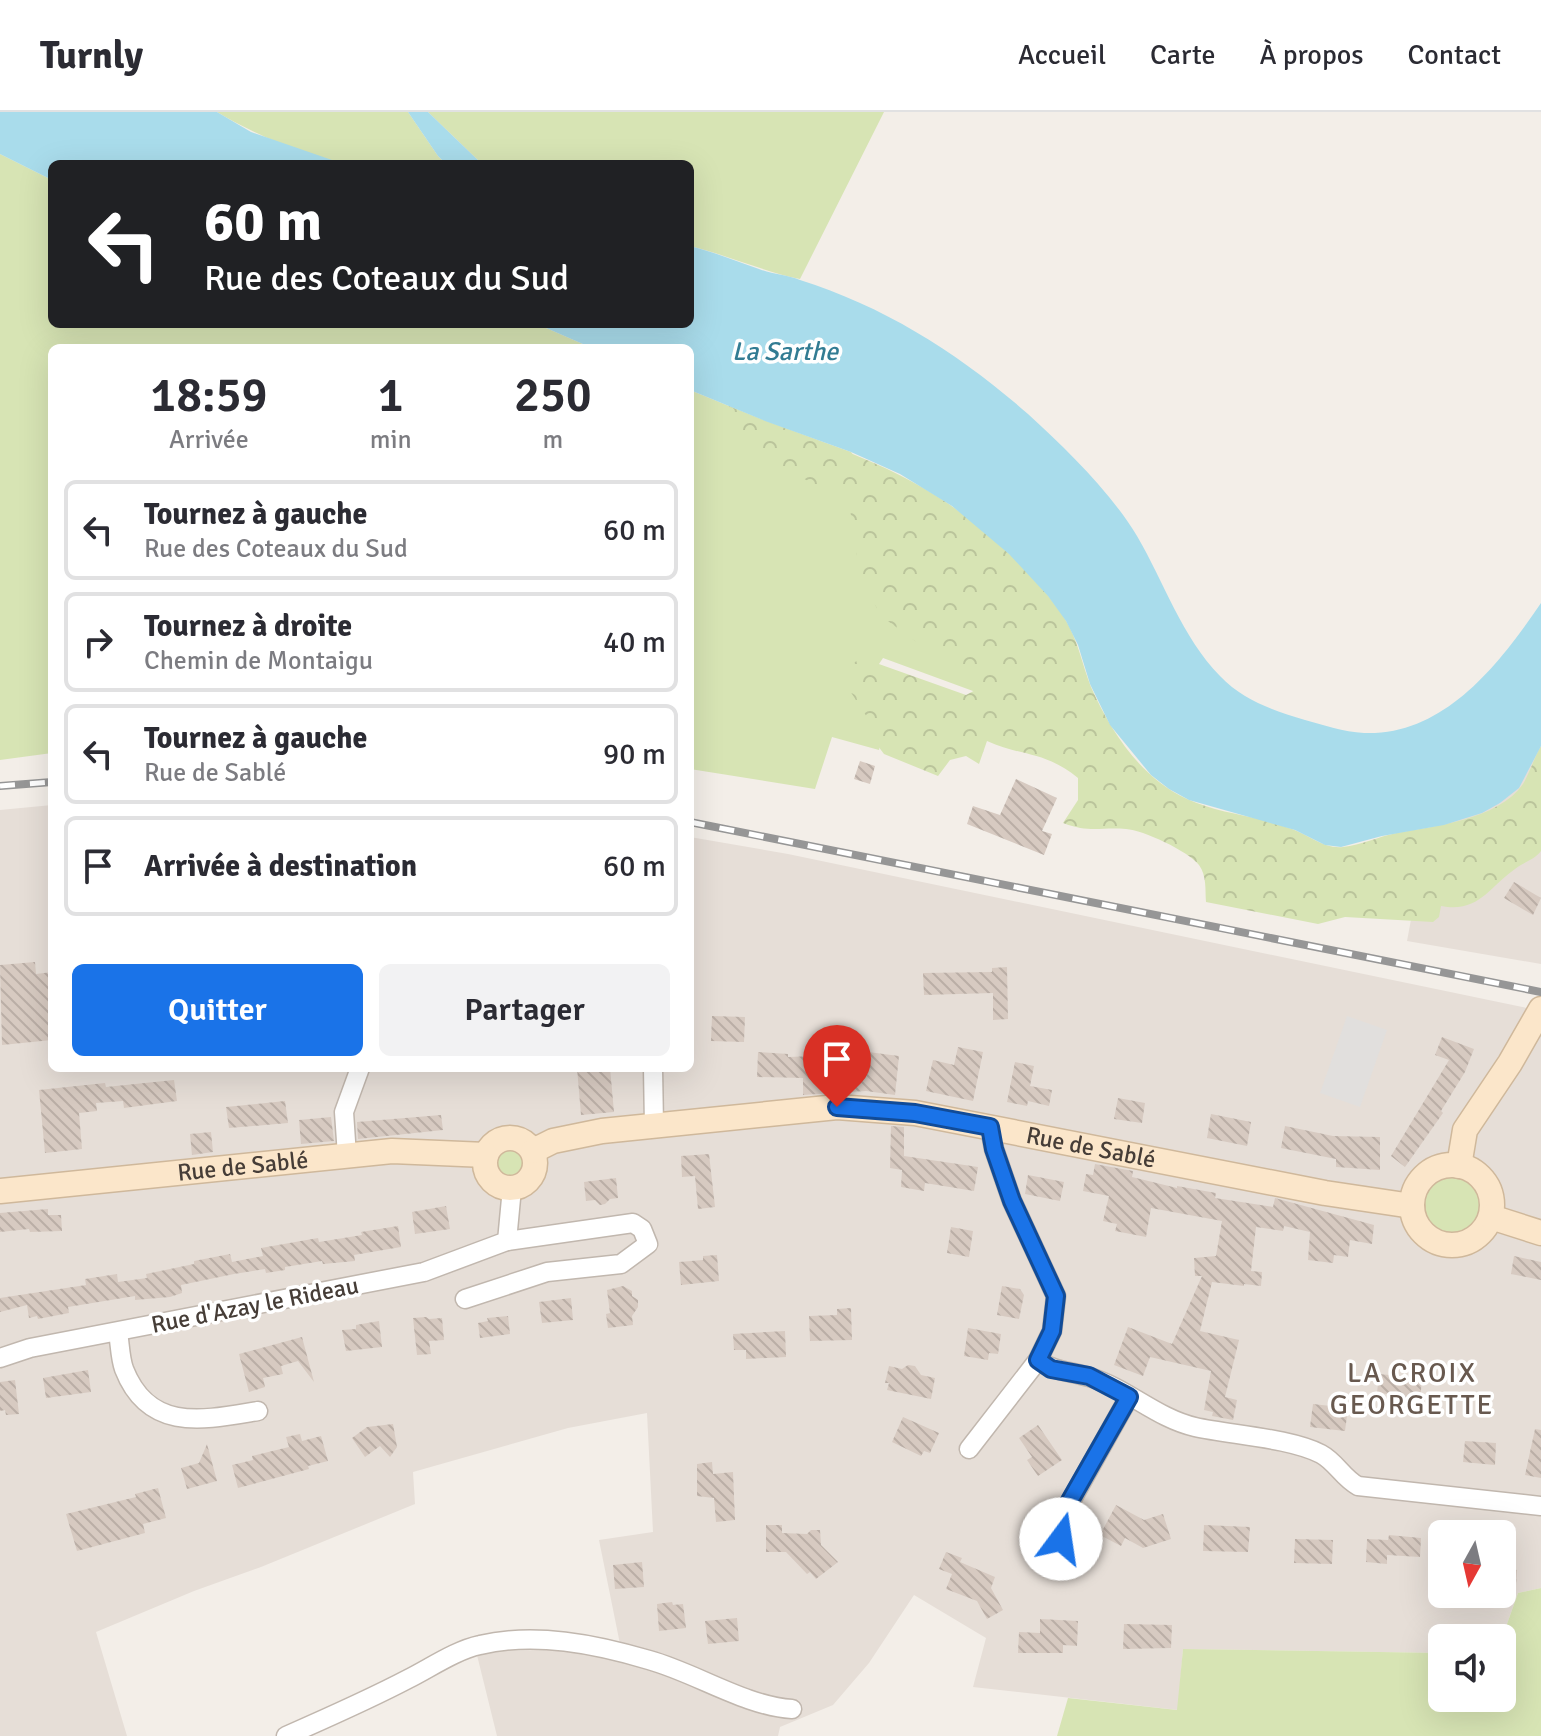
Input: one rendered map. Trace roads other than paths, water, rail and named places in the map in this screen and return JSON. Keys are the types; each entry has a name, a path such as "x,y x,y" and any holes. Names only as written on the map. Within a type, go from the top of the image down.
{"main road":[{"path":"1459,1166 1465,1130 1510,1063 1536,1017"},
{"name":"Rue de Sablé","path":"533,1151 553,1141 602,1131 837,1107 901,1112 990,1127 1325,1193 1412,1206"},
{"path":"503,1138 520,1140 533,1151 532,1175 520,1186 512,1188 490,1179 484,1164 486,1155 489,1148 503,1138"},
{"name":"Rue de Sablé","path":"0,1191 392,1151 486,1155"},
{"path":"1459,1166 1472,1170 1489,1190 1491,1217 1476,1237 1465,1243 1441,1244 1420,1230 1412,1206 1418,1184 1426,1175 1436,1169 1459,1166"},
{"path":"1491,1217 1541,1233"}],"street":[{"path":"347,1156 344,1112 359,1072"},
{"path":"653,1072 654,1126"},
{"path":"969,1449 1038,1360 1052,1331 1056,1296 1012,1201 994,1149 990,1127"},
{"path":"507,1241 512,1188"},
{"name":"Rue d'Azay le Rideau","path":"0,1358 30,1348 424,1272 507,1241 633,1223 642,1229 648,1244 621,1264 547,1272 465,1299"},
{"path":"118,1332 123,1367 135,1391 152,1409 175,1418 204,1420 258,1411"},
{"path":"1038,1360 1051,1369 1089,1376 1191,1426 1292,1445 1322,1454 1348,1481 1358,1486 1541,1506"},
{"path":"1059,1562 1063,1515 1129,1397"},
{"path":"286,1736 374,1697 476,1645 508,1640 575,1642 631,1655 674,1667 772,1708 792,1709"}],"water":[{"path":"0,112 217,112 251,132 332,160 48,160 48,178 0,154"},
{"path":"408,112 428,112 478,160 442,160"},
{"name":"La Sarthe","path":"694,247 832,291 921,335 976,372 1028,414 1072,456 1126,519 1184,627 1207,661 1229,685 1270,708 1326,726 1364,733 1393,731 1420,722 1468,692 1507,649 1541,603 1541,746 1519,788 1482,813 1444,825 1341,847 1325,845 1295,830 1189,800 1151,775 1110,725 1090,684 1078,645 1048,596 1009,554 952,506 900,474 851,452 694,392 694,344 583,344 546,328 694,328"}],"railway":[{"path":"0,786 48,782"},
{"path":"694,823 1541,992"}],"district":[{"name":"LA CROIX GEORGETTE","path":"1412,1389"}]}
